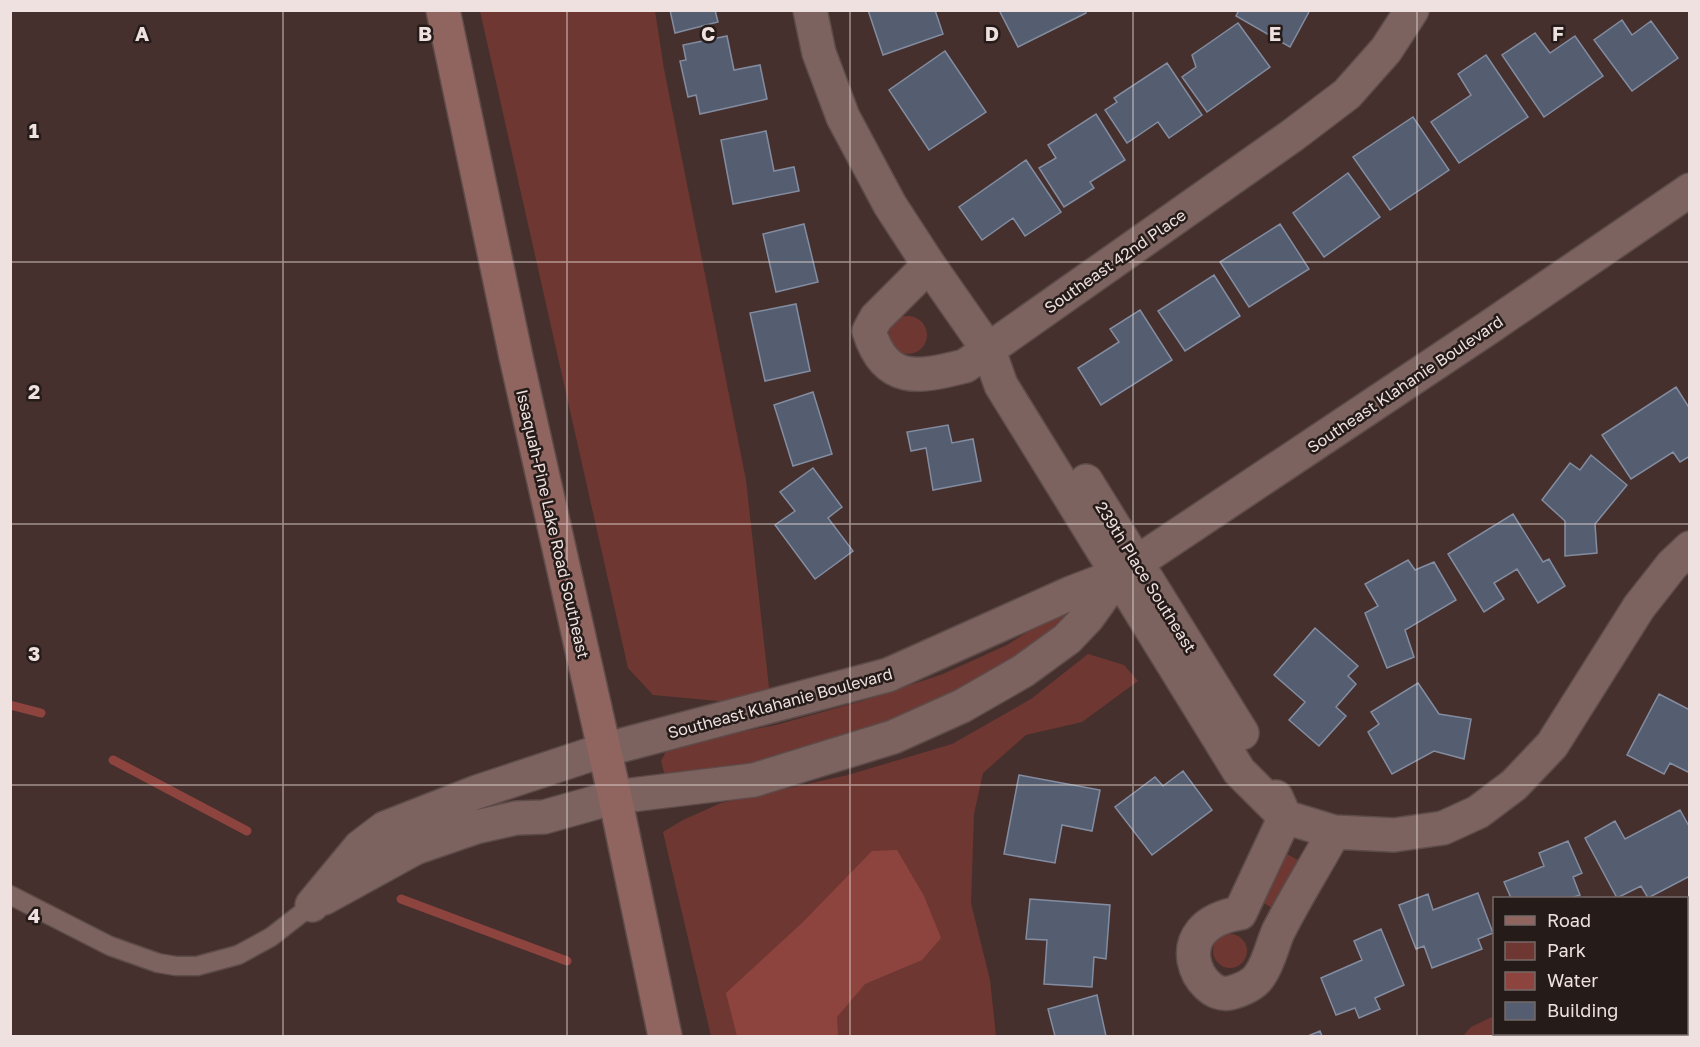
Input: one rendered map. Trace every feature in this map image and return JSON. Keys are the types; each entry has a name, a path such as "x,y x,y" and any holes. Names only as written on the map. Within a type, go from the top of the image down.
{"main road":[{"name":"Issaquah-Pine Lake Road Southeast","path":"443,10 665,1036"}],"street":[{"name":"239th Place Southeast","path":"810,10 819,53 843,117 890,205 989,351 1001,385 1128,569 1239,771 1285,817 1334,832 1394,835 1443,828 1478,812 1514,785 1552,745 1582,694 1639,607 1684,565"},
{"name":"Southeast 42nd Place","path":"929,265 876,318 869,331 873,344 894,370 907,375 938,373 965,366 1293,135 1347,94 1386,50 1412,10"},
{"name":"Southeast Klahanie Boulevard","path":"312,905 360,847 385,828 417,814 604,750 888,675 1128,569 1689,190"},
{"name":"Southeast Klahanie Boulevard","path":"312,905 416,848 476,827 516,818 544,817 615,797 754,780 903,732 963,706 1023,671 1067,639 1128,569"},
{"path":"1240,913 1285,817"},
{"path":"1278,933 1240,913 1224,915 1208,924 1199,933 1194,945 1192,960 1199,974 1211,988 1225,994 1243,989 1260,976 1278,933 1334,832"}],"lane":[{"path":"10,895 110,946 158,963 176,966 197,966 238,955 271,937 312,905"}],"green space":[{"path":"480,11 655,11 664,69 746,480 771,706 653,695 628,668"},
{"path":"908,316 922,321 927,335 922,349 908,354 894,349 889,335 894,321"},
{"path":"1069,615 1037,643 977,680 892,725 742,778 667,783 661,761 669,746 776,725 862,701 943,674 1007,645 1046,620"},
{"path":"1088,654 1124,665 1138,681 1082,722 1026,735 983,773 974,814 971,903 990,980 996,1036 711,1036 663,832 721,803 848,775 952,744 1031,699"},
{"path":"1283,852 1302,862 1276,910 1258,900"},
{"path":"1230,934 1242,939 1247,951 1242,963 1230,968 1218,963 1213,951 1218,939"},
{"path":"1688,934 1690,1013 1688,1014"},
{"path":"1493,1016 1493,1035 1652,1035 1463,1036 1471,1027"}],"water":[{"path":"897,850 924,896 941,938 922,960 865,984 837,1017 838,1036 737,1036 726,993 802,923 872,851"}],"building":[{"path":"670,10 715,10 718,22 675,33"},
{"path":"868,10 935,10 943,34 883,55"},
{"path":"999,10 1085,10 1086,13 1018,47"},
{"path":"1239,10 1310,10 1290,47 1236,16"},
{"path":"1622,20 1632,35 1651,21 1678,58 1632,91 1594,40"},
{"path":"1238,23 1270,67 1207,112 1182,77 1196,67 1192,55"},
{"path":"1535,33 1550,53 1575,36 1603,76 1544,117 1502,55"},
{"path":"727,36 734,70 760,65 767,99 700,114 696,95 688,97 680,61 686,60 683,45"},
{"path":"945,51 986,112 929,150 889,90"},
{"path":"1486,55 1528,117 1459,163 1431,122 1471,95 1458,74"},
{"path":"1167,63 1202,115 1169,138 1158,122 1127,143 1105,110 1117,102 1114,98"},
{"path":"1096,114 1125,160 1090,182 1094,188 1064,207 1039,168 1056,158 1048,145"},
{"path":"1413,117 1449,170 1390,210 1353,157"},
{"path":"766,131 774,171 794,167 799,191 733,204 721,140"},
{"path":"1026,160 1061,212 1025,236 1013,218 982,240 959,207"},
{"path":"1348,173 1380,217 1324,257 1293,213"},
{"path":"804,224 818,282 776,292 763,234"},
{"path":"1280,224 1309,269 1249,307 1220,262"},
{"path":"1214,275 1240,316 1185,351 1158,311"},
{"path":"796,304 810,371 765,381 750,313"},
{"path":"1140,310 1172,360 1101,405 1078,368 1119,342 1110,329"},
{"path":"1676,387 1690,409 1690,456 1680,462 1673,452 1631,479 1602,435"},
{"path":"813,392 832,454 793,466 774,405"},
{"path":"948,425 952,443 973,439 981,481 933,490 926,448 911,451 907,432"},
{"path":"1591,455 1627,485 1595,524 1597,553 1565,556 1565,521 1542,500 1570,463 1580,470"},
{"path":"813,468 842,507 828,518 853,551 815,579 775,525 795,511 780,492"},
{"path":"1513,514 1543,562 1549,559 1565,586 1538,603 1517,569 1494,583 1504,599 1484,612 1448,554"},
{"path":"1408,560 1415,570 1434,562 1456,600 1405,630 1414,657 1387,668 1365,613 1378,606 1365,584"},
{"path":"1315,628 1358,666 1348,676 1356,684 1336,707 1346,716 1319,746 1289,720 1305,702 1274,675"},
{"path":"1418,683 1439,714 1471,719 1464,759 1434,751 1392,774 1368,732 1379,724 1371,712"},
{"path":"1659,694 1690,710 1690,773 1670,763 1664,774 1627,755"},
{"path":"1183,771 1212,810 1152,855 1115,807 1155,777 1163,786"},
{"path":"1019,775 1100,790 1092,831 1062,825 1055,863 1004,854"},
{"path":"1680,810 1690,828 1690,876 1650,897 1647,897 1641,886 1616,897 1585,838 1615,821 1625,839"},
{"path":"1568,841 1582,873 1573,877 1580,895 1574,897 1511,897 1504,882 1544,866 1539,853"},
{"path":"1478,893 1493,933 1478,939 1482,949 1432,968 1424,946 1416,949 1399,905 1428,894 1433,910"},
{"path":"1030,899 1110,905 1106,959 1094,957 1092,987 1044,984 1047,940 1026,939"},
{"path":"1381,929 1404,985 1375,998 1380,1009 1359,1018 1355,1008 1336,1015 1321,978 1362,960 1354,941"},
{"path":"1097,995 1106,1036 1055,1036 1048,1009"},
{"path":"1320,1031 1322,1036 1308,1036"}],"waterway":[{"path":"10,705 41,713"},
{"path":"113,760 247,831"},
{"path":"401,899 567,961"}]}
